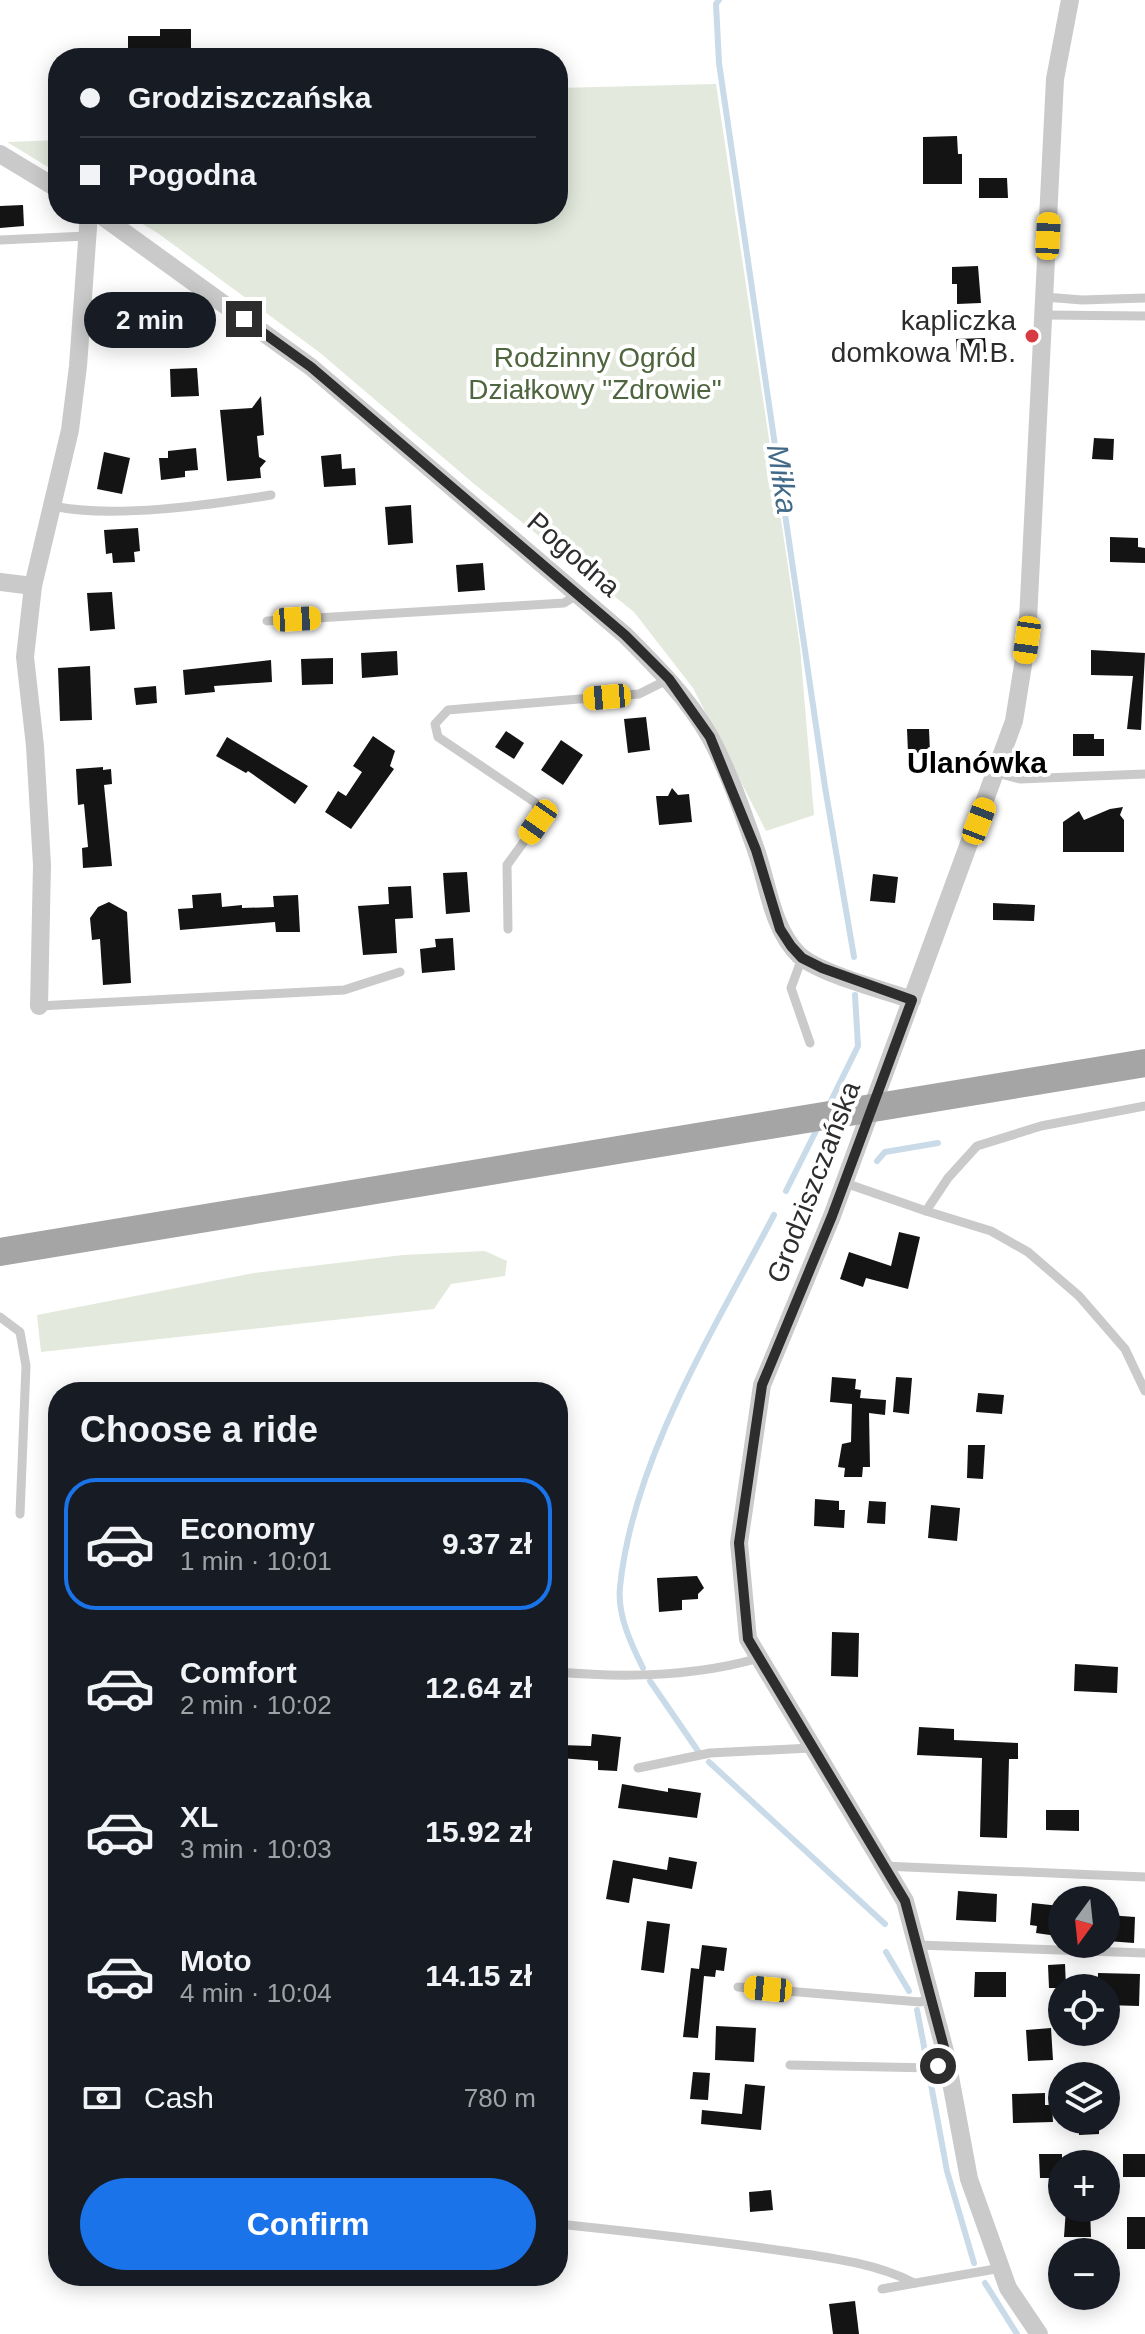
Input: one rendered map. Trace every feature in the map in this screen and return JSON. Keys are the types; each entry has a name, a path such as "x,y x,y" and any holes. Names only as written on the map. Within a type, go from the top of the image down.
{"main road":[{"path":"0,1252 1145,1063"}],"street":[{"name":"Grodziszczańska","path":"1039,2334 1008,2288 969,2179 946,2058 905,1901 748,1639 739,1543 762,1385 845,1183 1014,721 1027,640 1055,79 1070,0"},
{"path":"0,154 48,183"},
{"path":"39,1006 42,865 35,746 25,657 33,586 73,404 88,224"},
{"name":"Pogodna","path":"113,224 311,367 578,594 669,679 710,737 756,850 780,929 802,958"},
{"path":"0,582 33,586"},
{"path":"802,958 912,1000"}],"lane":[{"path":"0,240 87,236"},
{"path":"1045,306 1082,300 1145,298"},
{"path":"1045,306 1145,316"},
{"path":"53,506 81,512 218,504 271,495"},
{"path":"267,621 564,603 578,594"},
{"path":"508,929 507,865 538,822 536,803 438,737 435,724 439,716 448,710 639,694 669,679"},
{"path":"997,773 1020,779 1145,774"},
{"path":"802,958 791,988 810,1043"},
{"path":"39,1006 344,990 400,972"},
{"path":"926,1211 948,1178 977,1146 1041,1126 1145,1106"},
{"path":"845,1183 991,1231 1028,1252 1079,1296 1125,1349 1145,1391"},
{"path":"0,1317 20,1332 26,1366 20,1514"},
{"path":"568,1673 619,1677 731,1666 759,1658"},
{"path":"638,1768 710,1753 811,1748"},
{"path":"883,1866 1145,1877"},
{"path":"917,1945 1145,1953"},
{"path":"738,1987 920,2002 930,1998"},
{"path":"790,2065 932,2068 946,2058"},
{"path":"568,2225 711,2240 816,2256 897,2274 914,2283"},
{"path":"882,2289 1001,2268"}],"green space":[{"name":"Rodzinny Ogród Działkowy \"Zdrowie\"","path":"716,84 800,647 814,815 766,831 693,688 634,612 473,483 319,352 142,224 568,224 568,88"},
{"path":"48,140 48,167 7,142"},
{"path":"485,1251 507,1261 505,1276 451,1284 434,1309 41,1352 37,1315 254,1273 403,1255"}],"building":[{"path":"160,29 191,29 191,48 128,48 128,36 160,36"},
{"path":"957,136 958,154 962,154 962,184 923,184 923,137"},
{"path":"979,178 1007,178 1008,198 979,198"},
{"path":"23,205 24,226 0,228 0,206"},
{"path":"978,266 981,303 957,304 957,284 952,284 952,267"},
{"path":"985,338 986,352 957,353 956,339"},
{"path":"197,368 199,396 171,397 170,369"},
{"path":"261,396 264,435 257,436 259,457 266,461 260,468 261,478 227,481 220,410 252,408"},
{"path":"1094,438 1114,439 1113,460 1092,459"},
{"path":"196,448 198,470 185,471 185,477 161,480 159,458 168,458 168,451"},
{"path":"104,452 130,458 122,494 97,489"},
{"path":"341,454 342,469 355,468 356,485 324,487 321,456"},
{"path":"411,505 413,543 388,545 385,507"},
{"path":"138,528 140,551 134,552 135,562 113,563 112,553 106,554 104,530"},
{"path":"1110,537 1138,538 1138,547 1145,548 1145,563 1110,562"},
{"path":"483,563 485,590 458,592 456,565"},
{"path":"112,592 115,629 90,631 87,593"},
{"path":"1091,650 1145,653 1141,730 1127,729 1133,676 1091,675"},
{"path":"397,651 398,675 362,678 361,653"},
{"path":"333,658 333,684 302,685 301,659"},
{"path":"271,660 272,682 214,686 215,692 185,695 183,670"},
{"path":"90,666 92,720 60,721 58,668"},
{"path":"156,686 157,703 136,705 134,688"},
{"path":"646,717 650,750 628,753 624,719"},
{"path":"907,729 929,729 930,752 908,753"},
{"path":"506,731 524,743 514,759 495,747"},
{"path":"1073,734 1094,734 1094,739 1104,739 1104,756 1073,756"},
{"path":"373,736 395,751 390,766 394,769 351,829 325,812 338,791 346,796 362,772 353,766"},
{"path":"227,737 308,786 295,804 248,771 246,773 216,756"},
{"path":"561,740 583,755 563,785 541,770"},
{"path":"103,767 103,770 111,769 112,784 104,785 112,866 83,868 82,848 88,847 84,804 78,805 76,769"},
{"path":"672,788 678,795 689,794 692,822 659,825 656,796 668,796"},
{"path":"1123,807 1120,815 1124,820 1124,852 1063,852 1063,822 1079,811 1084,820"},
{"path":"467,872 470,912 446,914 443,873"},
{"path":"873,874 898,877 895,903 870,901"},
{"path":"411,886 413,918 395,919 397,953 363,955 358,906 389,904 388,887"},
{"path":"221,893 222,907 242,905 242,908 274,907 273,896 298,895 300,932 276,932 275,922 180,930 178,909 193,908 192,895"},
{"path":"109,902 127,912 131,983 103,985 100,939 92,940 90,918 98,907"},
{"path":"993,903 1035,905 1034,921 993,920"},
{"path":"453,938 455,970 422,973 420,949 436,947 435,939"},
{"path":"899,1232 920,1237 908,1289 866,1278 863,1287 840,1279 849,1252 891,1266"},
{"path":"832,1377 856,1379 855,1389 861,1390 860,1398 886,1400 885,1415 869,1413 870,1467 863,1467 862,1477 844,1477 845,1468 838,1467 842,1444 851,1442 852,1404 830,1402"},
{"path":"896,1377 912,1378 909,1414 893,1412"},
{"path":"978,1393 1004,1395 1002,1414 976,1412"},
{"path":"968,1445 985,1445 983,1479 967,1478"},
{"path":"815,1499 839,1501 839,1510 845,1510 844,1528 814,1526"},
{"path":"869,1501 886,1502 885,1524 867,1523"},
{"path":"931,1505 960,1508 957,1541 928,1538"},
{"path":"697,1576 704,1588 698,1599 682,1600 682,1610 659,1612 657,1578"},
{"path":"832,1632 859,1633 858,1677 831,1676"},
{"path":"1075,1664 1118,1667 1117,1693 1074,1691"},
{"path":"919,1727 954,1729 954,1740 1018,1743 1018,1759 1009,1759 1007,1838 980,1837 982,1758 917,1755"},
{"path":"592,1734 621,1737 617,1771 598,1770 598,1761 568,1759 568,1745 591,1746"},
{"path":"622,1784 668,1792 668,1788 701,1793 697,1818 618,1808"},
{"path":"1046,1810 1079,1810 1079,1831 1046,1830"},
{"path":"669,1857 697,1862 692,1889 633,1878 629,1903 606,1899 613,1860 667,1870"},
{"path":"958,1891 997,1894 996,1922 956,1920"},
{"path":"1032,1903 1048,1905 1048,1935 1036,1933 1037,1926 1030,1925"},
{"path":"1120,1916 1135,1917 1134,1943 1120,1942"},
{"path":"647,1921 670,1924 664,1973 641,1970"},
{"path":"702,1945 727,1948 724,1971 716,1970 715,1977 704,1976 698,2038 683,2037 691,1968 699,1969"},
{"path":"1065,1964 1065,1974 1048,1974 1048,1965"},
{"path":"975,1972 1006,1972 1006,1997 974,1997"},
{"path":"1098,1973 1140,1974 1139,2006 1120,2005 1120,1974"},
{"path":"716,2026 756,2028 754,2062 715,2060"},
{"path":"1048,2028 1048,2046 1052,2046 1053,2060 1028,2061 1026,2030"},
{"path":"693,2072 710,2073 708,2100 690,2099"},
{"path":"745,2084 765,2086 761,2130 701,2124 702,2110 742,2114"},
{"path":"1045,2093 1048,2122 1013,2123 1012,2094"},
{"path":"1039,2154 1048,2154 1048,2178 1040,2178"},
{"path":"1123,2154 1145,2154 1145,2177 1123,2177"},
{"path":"771,2190 773,2210 750,2212 749,2192"},
{"path":"1127,2217 1145,2217 1145,2249 1127,2249"},
{"path":"1065,2222 1090,2222 1091,2237 1064,2237"},
{"path":"855,2301 859,2334 833,2334 829,2304"}],"waterway":[{"name":"Miłka","path":"719,0 716,4 719,63 825,787 854,957"},
{"path":"829,1105 858,1046 855,995"},
{"path":"786,1191 819,1125"},
{"path":"877,1161 885,1152 938,1143"},
{"path":"643,1668 626,1629 620,1597 628,1539 641,1490 680,1395 774,1215"},
{"path":"650,1681 698,1751"},
{"path":"709,1762 885,1924"},
{"path":"886,1952 909,1991"},
{"path":"917,2010 927,2062"},
{"path":"930,2079 947,2171 974,2263"},
{"path":"985,2283 1017,2334"}],"place":[{"name":"kapliczka domkowa M.B.","path":"1032,336"}],"district":[{"name":"Ulanówka","path":"977,763"}],"route":[{"path":"244,319 311,367 625,635 669,679 710,737 756,850 780,929 791,946 802,958 822,968 912,1000 832,1216 762,1385 739,1543 748,1639 905,1901 946,2055 938,2066"}]}
